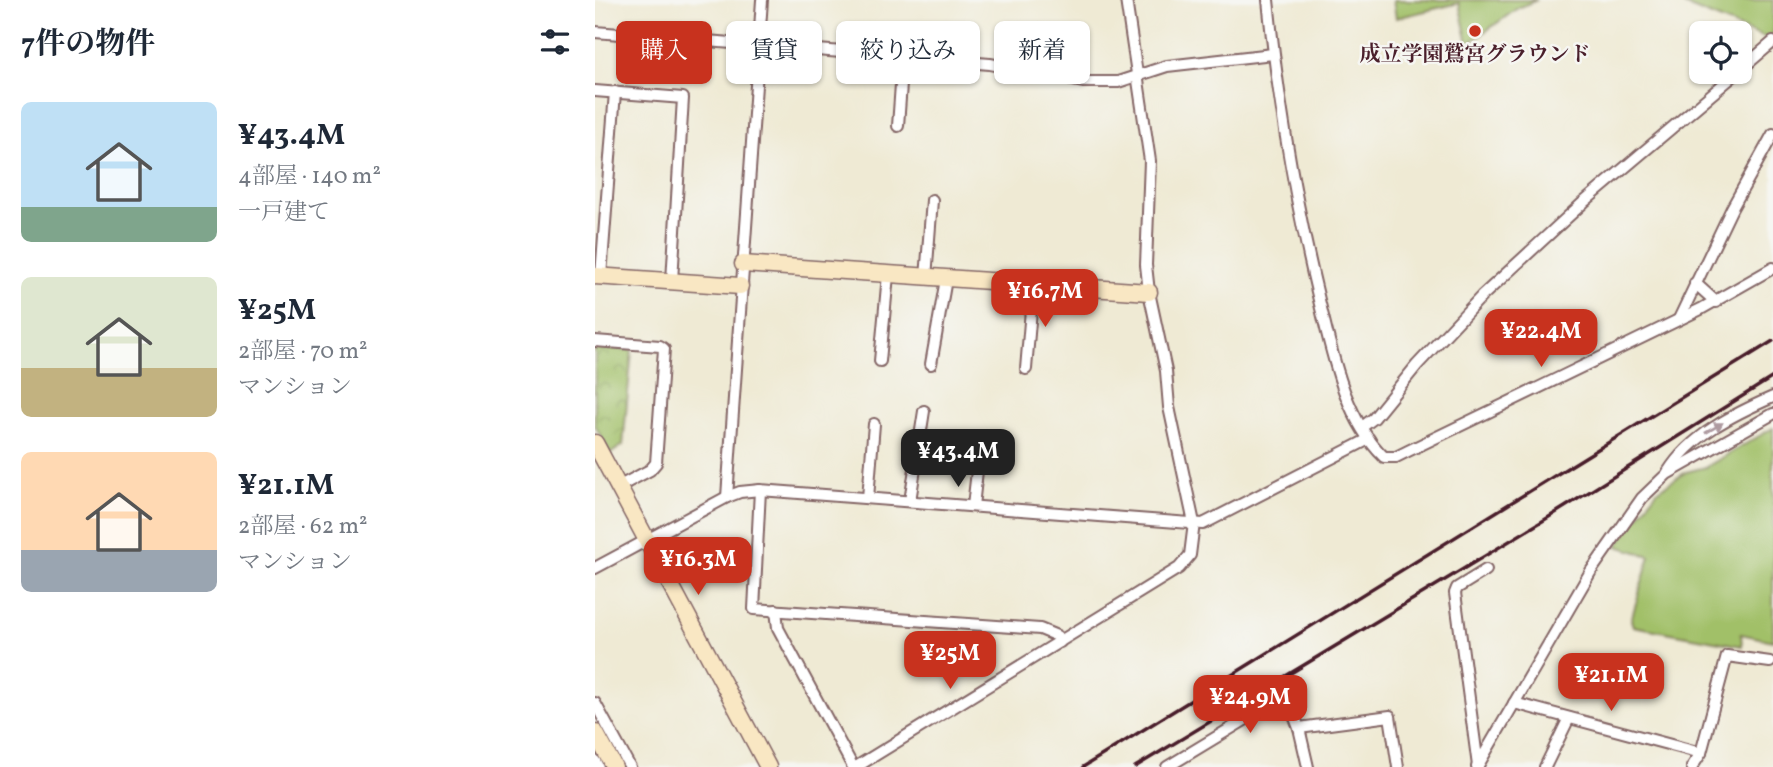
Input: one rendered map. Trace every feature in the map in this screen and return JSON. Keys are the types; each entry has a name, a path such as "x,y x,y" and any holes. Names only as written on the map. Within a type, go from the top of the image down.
{"street":[{"path":"761,21 762,0"},
{"path":"776,610 778,628 854,767 1179,568 1190,555 1194,523 1169,407 1166,372 1150,292 1146,256 1150,160 1126,0"},
{"path":"1268,0 1291,182 1331,346 1362,427 1384,457 1396,457 1716,302 1773,268"},
{"path":"595,32 726,42"},
{"path":"1752,60 1773,42"},
{"path":"980,63 1069,81 1118,82 1189,63 1273,54"},
{"path":"727,497 740,286 757,84"},
{"path":"898,126 902,84"},
{"path":"1362,427 1492,287 1584,202 1724,84"},
{"path":"595,91 683,98 672,281"},
{"path":"615,92 600,212 598,276 740,286"},
{"path":"1679,319 1773,134"},
{"path":"926,278 932,200"},
{"path":"743,264 1150,292"},
{"path":"880,361 888,275"},
{"path":"932,363 946,279"},
{"path":"1695,283 1716,302"},
{"path":"1026,369 1033,286"},
{"path":"595,341 660,346 664,349 656,463 650,470 618,487"},
{"path":"1751,426 1755,414 1773,398"},
{"path":"1667,474 1678,456 1700,436 1773,398"},
{"path":"910,501 924,411"},
{"path":"1478,766 1614,537 1642,498 1667,474 1773,414"},
{"path":"868,498 874,424"},
{"path":"595,568 727,497 740,492 760,490 1210,523 1369,439"},
{"path":"595,443 768,767"},
{"path":"973,506 977,471"},
{"path":"760,490 754,608 1040,629 1050,632 1060,642"},
{"path":"1478,766 1455,593 1457,587 1486,570"},
{"path":"1692,767 1701,753 1727,656 1770,662"},
{"path":"1167,767 1187,762 1286,695 1299,728 1308,767"},
{"path":"595,703 630,767"},
{"path":"1514,704 1701,753"},
{"path":"1299,728 1390,716 1398,767"},
{"path":"1545,767 1569,718"},
{"path":"595,732 614,767"},
{"path":"595,761 598,767"}],"green space":[{"name":"成立学園鷲宮グラウンド","path":"1393,0 1537,0 1518,8 1468,44 1459,3 1396,18"},
{"path":"1672,0 1773,0 1773,36 1763,37 1752,33 1752,21 1724,21"},
{"path":"595,349 632,350 623,445 610,454 595,425"},
{"path":"1773,428 1773,641 1741,634 1742,646 1633,626 1631,620 1650,556 1617,546 1657,491 1686,472 1706,467"}],"railway":[{"path":"1083,767 1773,341"},
{"path":"1135,767 1541,522 1773,377"}],"place":[{"name":"成立学園鷲宮グラウンド","path":"1475,31"}]}
